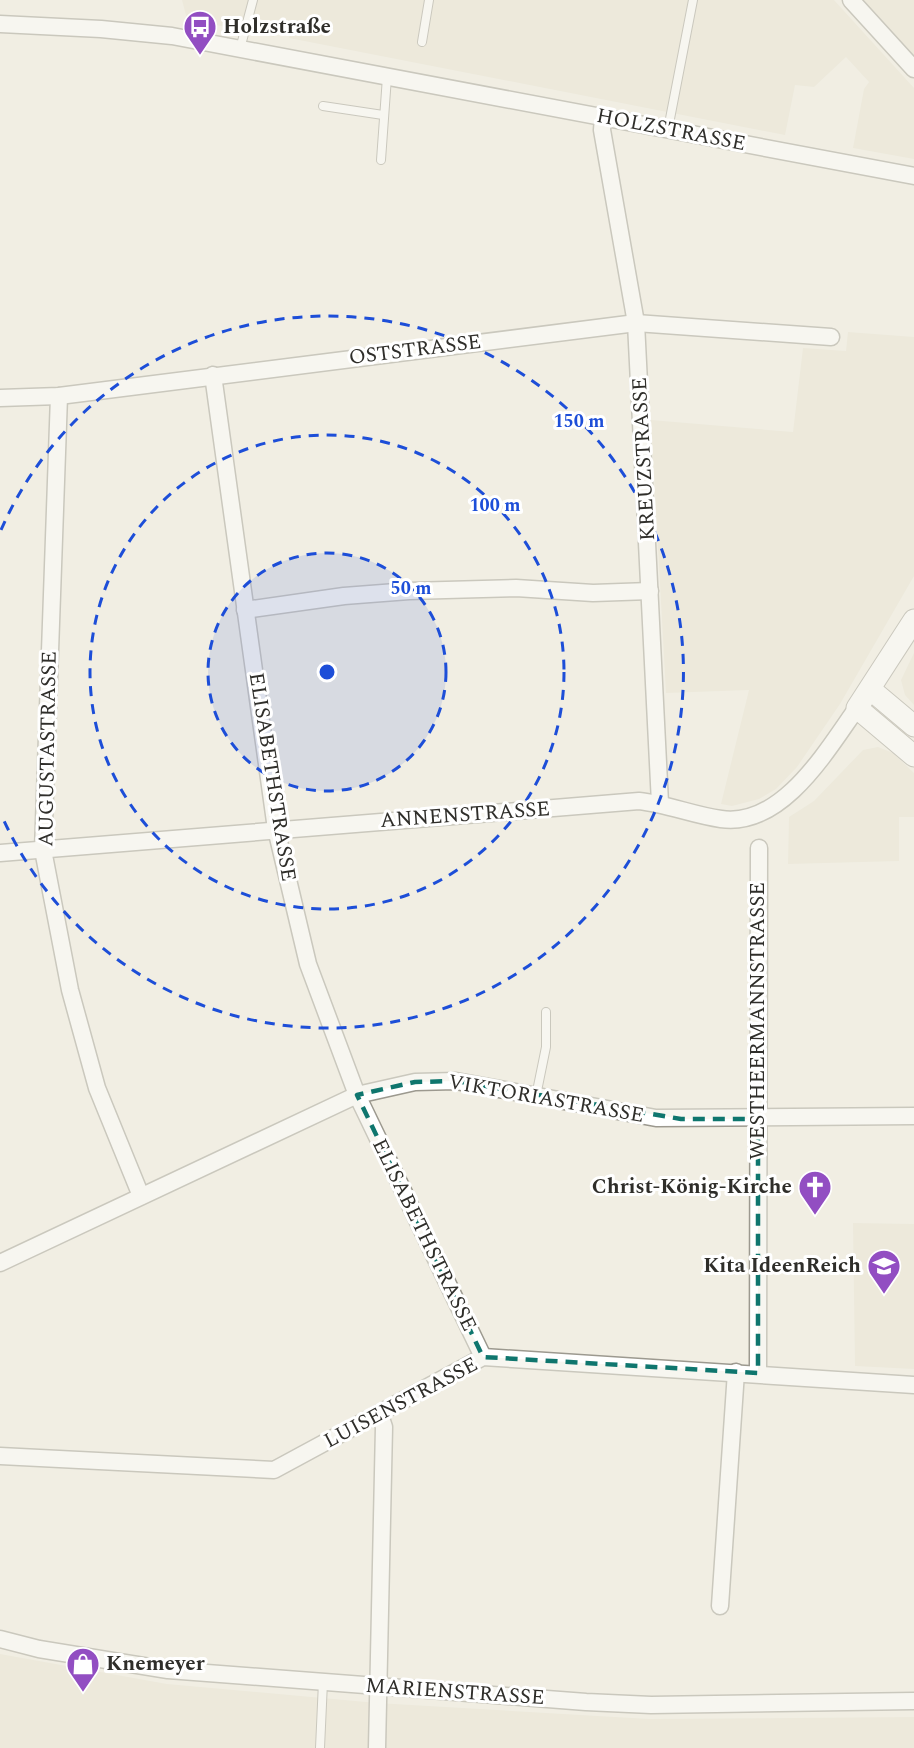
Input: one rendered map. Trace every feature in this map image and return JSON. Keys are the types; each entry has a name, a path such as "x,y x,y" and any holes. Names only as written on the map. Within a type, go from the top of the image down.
{"street":[{"path":"851,0 914,69"},
{"name":"HOLZSTRASSE","path":"0,24 146,34 240,49 914,176"},
{"name":"KREUZSTRASSE","path":"603,117 602,130 636,322 660,804"},
{"name":"OSTSTRASSE","path":"0,398 59,396 636,322 831,337"},
{"name":"ELISABETHSTRASSE","path":"213,375 276,829 308,964 357,1095 483,1357"},
{"name":"AUGUSTASTRASSE","path":"59,396 43,850 70,990 94,1077 141,1196"},
{"path":"245,610 344,596 409,591 516,588 593,593 650,591"},
{"name":"ANNENSTRASSE","path":"0,853 639,801 734,820 762,812 785,798 807,776 857,708 914,620"},
{"path":"870,689 914,726"},
{"path":"857,708 914,756"},
{"name":"WESTHEERMANNSTRASSE","path":"758,1373 759,848"},
{"name":"VIKTORIASTRASSE","path":"0,1263 357,1095 415,1082 456,1081 656,1118 914,1116"},
{"name":"LUISENSTRASSE","path":"0,1456 274,1470 380,1415 483,1357 758,1373 914,1385"},
{"path":"720,1606 736,1372"},
{"path":"377,1748 384,1426 380,1415"},
{"name":"MARIENSTRASSE","path":"0,1639 39,1649 168,1670 379,1687 651,1705 914,1701"}],"lane":[{"path":"240,49 253,0"},
{"path":"422,42 429,0"},
{"path":"668,129 693,0"},
{"path":"381,160 387,77"},
{"path":"323,106 383,115"},
{"path":"536,1096 546,1047 546,1012"},
{"path":"320,1748 323,1682"}],"highlighted area":[{"path":"456,1081 681,1119 758,1119 758,1373 483,1357 357,1095 415,1082"}],"shaded area":[{"path":"182,0 834,0 914,88 914,159 853,148 864,89 869,82 846,57 814,87 795,85 785,135 289,38 290,34 275,32 274,37 187,19"},
{"path":"863,0 914,0 914,55"},
{"path":"848,332 914,337 914,576 840,704 797,767 776,789 759,799 732,806 721,804 749,690 666,693 651,420 793,432 803,348 846,351"},
{"path":"914,653 914,705 905,695 901,680"},
{"path":"878,747 893,753 914,773 914,817 899,817 899,861 788,864 789,817 814,801 863,750"},
{"name":"Kita IdeenReich","path":"853,1223 914,1224 914,1369 855,1366"},
{"path":"0,1654 167,1684 377,1703 649,1719 914,1717 914,1748 0,1748"}],"place":[{"name":"Holzstraße","path":"200,56"},
{"name":"Christ-König-Kirche","path":"815,1216"},
{"name":"Kita IdeenReich","path":"884,1295"},
{"name":"Knemeyer","path":"83,1693"}]}
